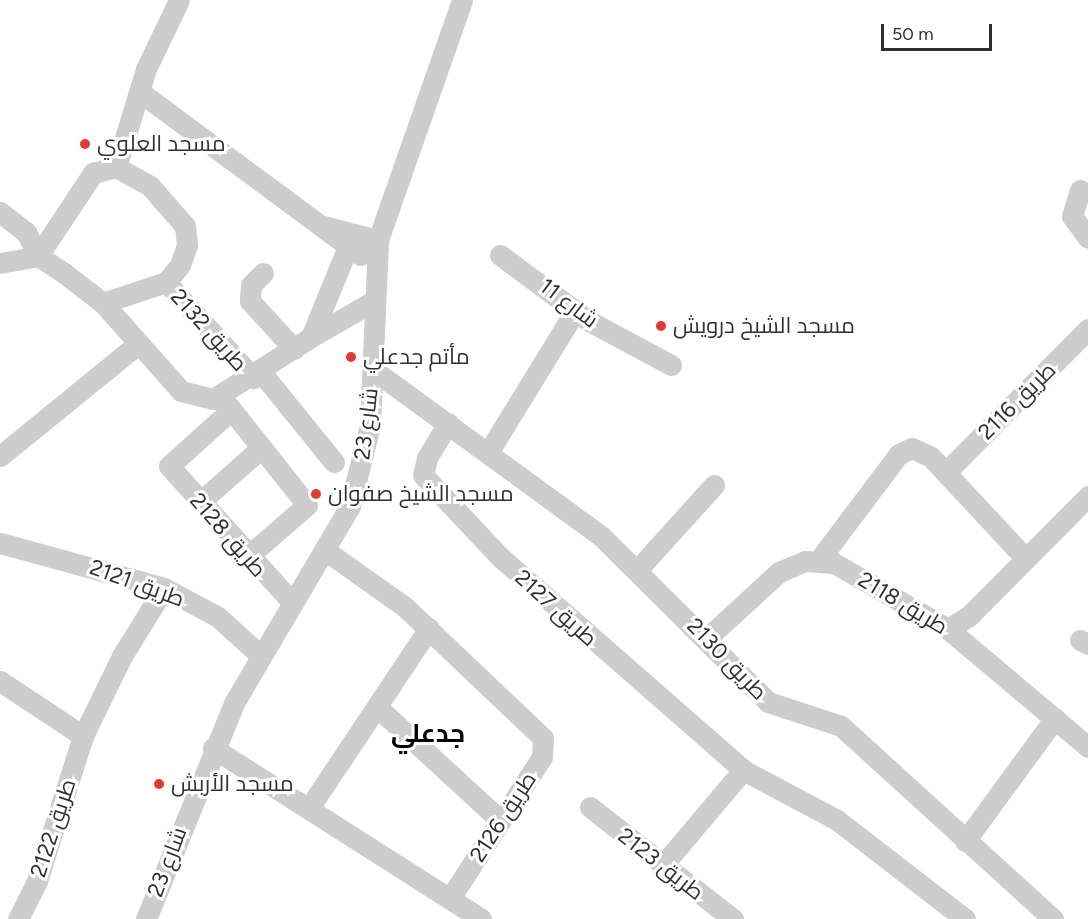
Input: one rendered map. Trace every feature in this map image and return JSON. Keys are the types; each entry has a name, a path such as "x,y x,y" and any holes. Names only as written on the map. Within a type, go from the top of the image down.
{"street":[{"path":"116,167 140,92 179,0"},
{"name":"شارع 23","path":"146,919 213,748 259,654 327,550 358,480 372,399 372,302 377,249 462,0"},
{"path":"140,92 322,226 347,249 377,249"},
{"path":"0,263 38,256 85,179 116,167"},
{"path":"103,303 166,282 187,245 185,226 150,186 116,167"},
{"path":"1080,190 1072,216 1088,238"},
{"path":"0,212 26,232 38,256 103,303 138,344 190,397 226,403 307,505 247,557"},
{"path":"322,226 377,249"},
{"path":"302,343 347,249"},
{"name":"شارع 11","path":"501,255 576,311 671,365"},
{"path":"263,273 250,285 250,301 302,343"},
{"name":"طريق 2132","path":"166,282 257,375"},
{"path":"226,403 257,375 302,343 372,302"},
{"path":"489,451 576,311"},
{"name":"طريق 2116","path":"946,472 1088,329"},
{"path":"0,456 138,344"},
{"name":"طريق 2130","path":"372,369 409,398 489,451 639,568 768,702 841,726 1053,919"},
{"path":"257,375 334,462"},
{"path":"372,399 409,398"},
{"name":"طريق 2128","path":"226,403 169,463 247,557 292,603"},
{"name":"طريق 2127","path":"448,423 423,466 426,484 569,620 743,770 844,825 965,919"},
{"path":"200,502 261,448"},
{"path":"706,638 779,572 819,560 899,454 919,449 946,472 1026,560"},
{"path":"639,568 714,484"},
{"path":"948,629 1026,560 1088,496"},
{"name":"طريق 2121","path":"0,543 164,588 218,617 259,654"},
{"name":"طريق 2126","path":"327,550 429,628 543,738 542,757 450,898"},
{"name":"طريق 2118","path":"819,560 849,569 948,629 1088,747"},
{"name":"طريق 2122","path":"18,919 37,881 83,735 122,656 164,588"},
{"path":"309,808 429,628"},
{"path":"0,681 83,735"},
{"path":"377,707 501,820"},
{"path":"965,841 1055,718"},
{"path":"213,748 481,919"},
{"path":"662,866 743,770"},
{"name":"طريق 2123","path":"590,807 662,866 733,919"}],"place":[{"name":"مسجد العلوي","path":"85,144"},
{"name":"مسجد الشيخ درويش","path":"661,326"},
{"name":"مأتم جدعلي","path":"351,357"},
{"name":"مسجد الشيخ صفوان","path":"316,494"},
{"name":"مسجد الأربش","path":"159,784"}],"district":[{"name":"جدعلي","path":"428,734"}]}
